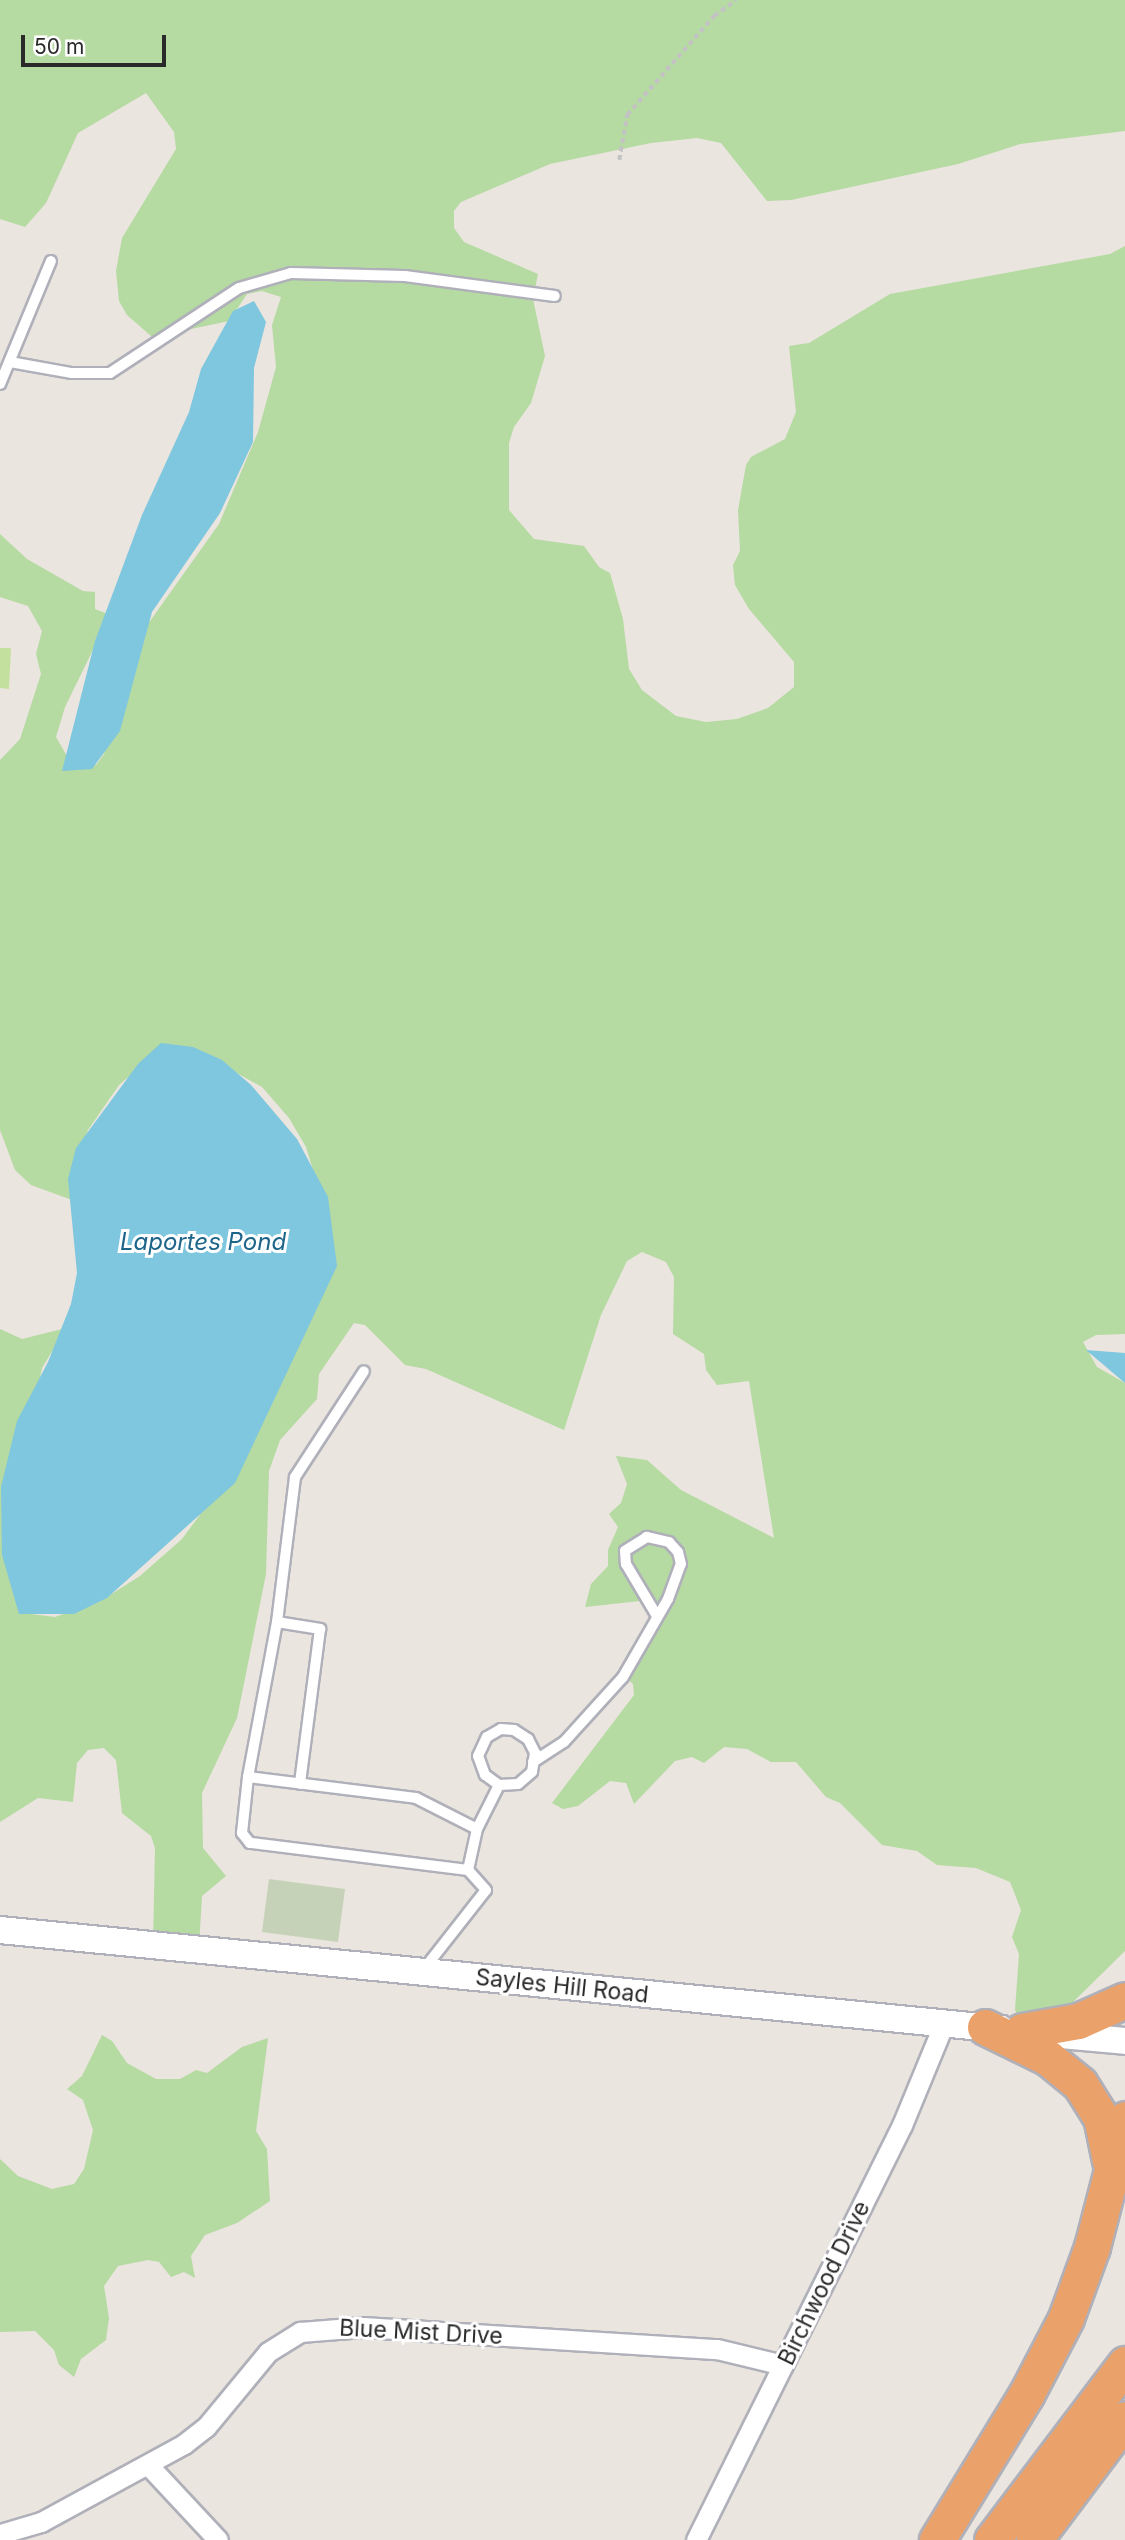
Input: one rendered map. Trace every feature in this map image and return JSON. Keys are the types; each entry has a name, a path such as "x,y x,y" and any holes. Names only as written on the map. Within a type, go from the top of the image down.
{"highway":[{"path":"1022,2031 1078,2021 1125,2000"},
{"path":"985,2027 1048,2058 1088,2094 1108,2143 1107,2193"},
{"path":"937,2540 1054,2344 1084,2270 1125,2119"},
{"path":"992,2540 1125,2364"},
{"path":"1034,2540 1125,2419"}],"main road":[{"name":"Sayles Hill Road","path":"0,1930 1125,2041"}],"street":[{"name":"Birchwood Drive","path":"696,2540 913,2103 944,2023"},
{"name":"Blue Mist Drive","path":"0,2534 41,2522 149,2466 206,2427 283,2340 320,2328 717,2349 783,2365"},
{"path":"149,2466 218,2540"}],"lane":[{"path":"0,384 51,261"},
{"path":"10,362 72,373 110,373 239,288 291,273 405,276 555,296"},
{"path":"364,1371 295,1477 277,1622 248,1777 242,1833 250,1843 468,1870 485,1890 422,1972"},
{"path":"533,1762 564,1741 623,1676 657,1616 681,1564 669,1542 647,1537 625,1551 626,1564 657,1616"},
{"path":"277,1622 320,1629 300,1784"},
{"path":"501,1729 514,1730 528,1739 535,1753 531,1772 518,1784 499,1785 485,1775 478,1756 487,1737 501,1729"},
{"path":"248,1777 416,1798 477,1829"},
{"path":"468,1870 477,1829 499,1785"}],"path":[{"path":"619,160 627,115 714,16 736,0"}],"green space":[{"path":"0,0 1125,0 1125,131 1020,144 958,164 791,200 767,201 721,143 697,138 651,143 550,164 461,202 454,211 454,228 464,242 538,274 533,299 545,356 531,403 514,427 509,443 509,510 534,539 584,546 599,567 610,573 623,619 629,669 642,690 676,716 706,722 737,719 768,708 794,687 794,662 749,609 735,585 733,565 740,551 738,510 746,465 751,457 785,439 796,412 789,346 809,343 890,294 1110,254 1125,246 1125,1334 1096,1335 1083,1342 1097,1367 1125,1383 1125,1951 1069,2006 1066,2016 1017,2014 1015,2010 1019,1954 1012,1937 1021,1910 1010,1882 976,1868 937,1865 917,1851 882,1845 840,1803 826,1797 796,1762 771,1762 747,1749 724,1747 704,1763 692,1757 675,1761 634,1804 626,1783 610,1781 578,1806 563,1809 552,1803 634,1695 633,1684 621,1672 633,1658 654,1614 640,1601 585,1607 591,1584 608,1566 608,1550 618,1527 609,1514 621,1503 627,1484 616,1456 647,1460 681,1490 774,1538 749,1381 717,1385 706,1370 704,1354 673,1334 674,1277 666,1262 642,1252 627,1261 601,1315 564,1430 426,1369 405,1365 365,1325 354,1323 319,1374 317,1399 280,1440 269,1471 266,1574 237,1718 202,1793 203,1848 226,1876 202,1896 199,1946 153,1942 155,1848 151,1836 122,1813 116,1760 104,1748 88,1750 77,1763 73,1802 38,1798 0,1822 0,1329 22,1339 66,1328 42,1368 24,1456 21,1604 31,1614 55,1617 99,1602 140,1576 182,1539 239,1462 325,1209 306,1147 289,1118 262,1087 235,1072 147,1061 119,1085 88,1130 75,1164 72,1200 31,1185 15,1170 0,1130 0,760 20,739 41,674 36,654 42,631 28,606 0,597 0,534 27,559 83,591 95,592 95,609 110,615 65,707 56,737 71,763 96,765 104,754 116,716 123,659 219,524 258,432 276,367 272,325 281,297 262,291 247,294 229,321 191,329 159,343 127,315 119,301 116,271 122,238 176,149 174,132 146,93 78,133 46,203 25,227 0,219"},
{"path":"0,648 11,648 9,689 0,688"},
{"path":"269,1879 345,1889 338,1942 262,1932"},
{"path":"102,2035 112,2041 127,2063 156,2079 180,2079 196,2070 207,2073 242,2047 268,2038 256,2131 267,2149 270,2201 237,2223 205,2235 191,2256 195,2278 184,2272 171,2277 159,2262 148,2260 118,2266 104,2286 109,2318 106,2340 81,2359 74,2377 59,2365 54,2350 35,2331 0,2332 0,2159 18,2176 52,2189 74,2184 84,2169 93,2130 83,2100 67,2089 82,2076"}],"water":[{"path":"254,301 266,322 254,368 253,442 220,513 152,612 120,731 92,769 62,771 95,641 142,515 189,412 201,369 233,311"},
{"name":"Laportes Pond","path":"161,1043 193,1047 222,1060 251,1085 297,1139 328,1197 337,1266 235,1483 107,1598 74,1614 19,1614 2,1555 1,1487 17,1421 48,1362 71,1304 77,1273 68,1179 76,1148 138,1064"},
{"path":"1086,1350 1125,1353 1125,1383"}]}
